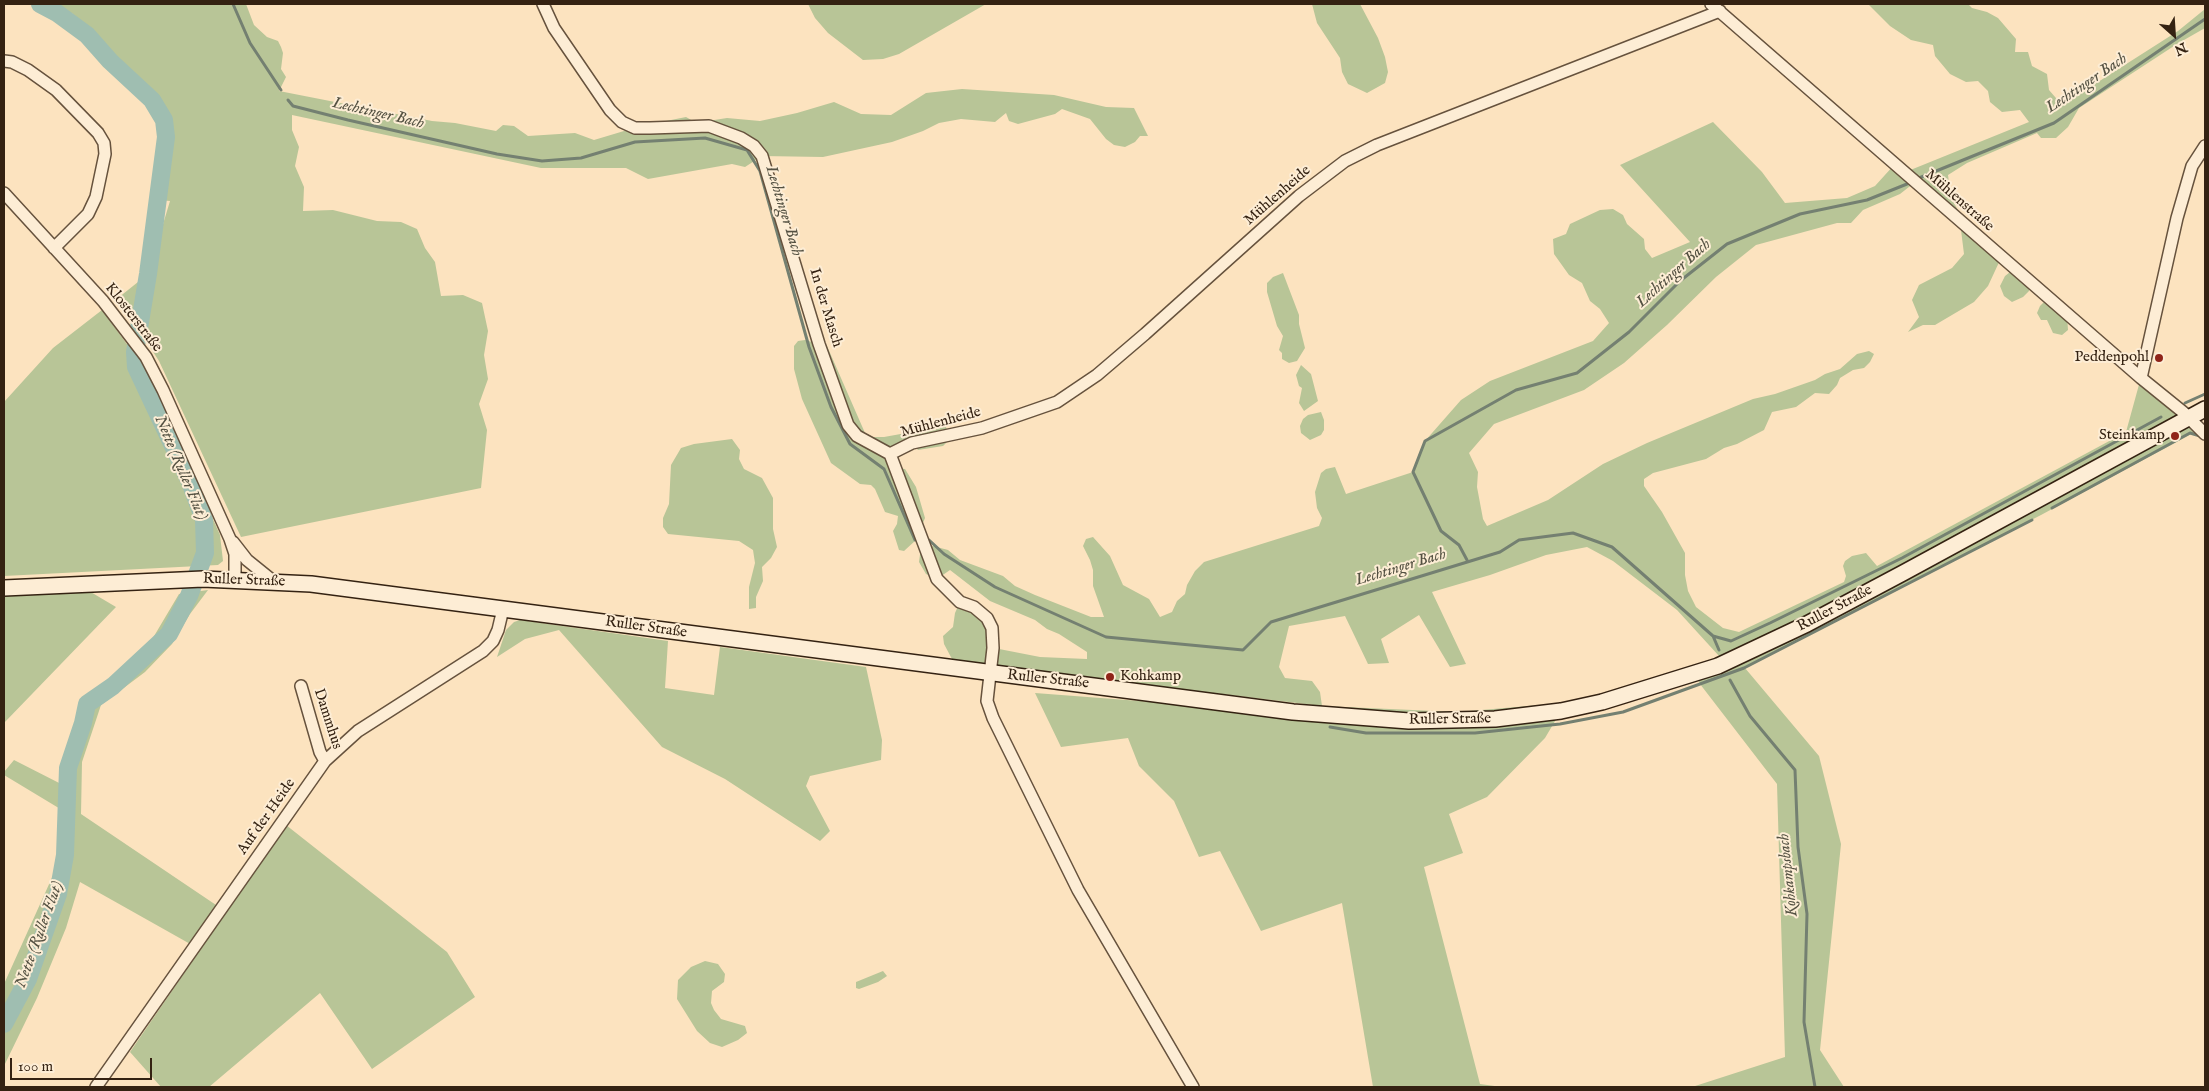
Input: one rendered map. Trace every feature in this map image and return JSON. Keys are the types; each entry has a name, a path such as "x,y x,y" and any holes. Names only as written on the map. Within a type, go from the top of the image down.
{"main road":[{"name":"Ruller Straße","path":"4,588 203,579 311,584 1293,712 1368,719 1451,722 1512,718 1561,711 1602,702 1696,675 1756,649 1912,569 2205,409"}],"street":[{"name":"In der Masch","path":"543,4 554,28 564,43 610,110 622,122 635,128 710,126 741,138 754,146 762,156 819,344 848,425 857,436 890,454"},
{"name":"Mühlenheide","path":"890,454 912,443 982,428 1057,402 1097,375 1299,196 1345,161 1376,145 1716,8"},
{"name":"Mühlenstraße","path":"1716,8 2140,378 2190,418"},
{"path":"4,61 12,62 28,70 56,90 98,133 104,143 105,154 96,197 88,214 54,248"},
{"path":"2140,378 2177,218 2192,166 2205,146"},
{"name":"Klosterstraße","path":"4,193 127,330 146,357 164,390 230,539 235,554 235,580"},
{"path":"2190,418 2205,434"},
{"path":"890,454 937,579 960,602 974,606 987,618 992,628 993,648 988,701 1004,743 1078,890 1193,1087"},
{"name":"Klosterstraße","path":"230,539 247,560 273,582"},
{"name":"Auf der Heide","path":"96,1087 325,761 358,732 483,651 493,641 503,609"},
{"name":"Dammhus","path":"301,686 320,752 325,761"}],"green space":[{"path":"49,4 246,4 254,25 267,37 278,41 281,47 283,53 281,69 286,77 279,91 432,121 455,123 496,131 503,125 514,126 528,136 575,133 594,140 634,128 623,116 634,121 648,122 661,122 686,117 693,121 727,118 760,121 834,102 861,114 891,115 926,93 962,89 1054,95 1106,107 1134,108 1148,136 1140,136 1135,142 1125,147 1114,145 1106,139 1090,119 1062,109 1055,114 1018,124 1009,121 1006,113 995,122 961,119 939,123 892,142 823,157 762,156 745,167 732,164 648,179 626,168 541,168 292,115 292,130 299,147 295,166 304,187 303,211 333,210 377,221 401,222 417,229 425,248 435,262 441,296 463,295 482,303 488,331 484,355 488,379 479,404 487,430 481,488 241,537 159,361 118,298 148,274 170,201 158,200 166,137 164,120 152,100 110,61 86,26 73,14"},
{"path":"808,4 986,4 899,54 883,59 863,60 828,33 815,18"},
{"path":"1312,4 1360,4 1378,38 1385,57 1388,72 1385,83 1367,93 1348,84 1342,72 1340,58 1317,23"},
{"path":"1868,4 1968,4 1972,8 1987,12 1998,18 2016,39 2015,52 2028,52 2032,66 2047,74 2049,90 2062,105 2178,31 2205,9 2205,28 2177,44 2079,108 2068,127 2056,138 2041,138 2037,133 1967,163 1948,175 1951,198 1958,210 1960,222 1914,183 1900,194 1863,210 1851,223 1837,223 1756,245 1716,277 1667,325 1624,363 1584,390 1494,424 1469,453 1478,472 1477,487 1483,519 1487,526 1548,500 1603,464 1647,443 1753,399 1775,394 1815,380 1840,369 1857,354 1869,351 1874,354 1864,368 1853,370 1840,378 1829,394 1815,393 1796,407 1772,412 1764,430 1737,444 1724,448 1706,459 1653,473 1644,479 1644,486 1662,512 1685,553 1685,575 1688,591 1696,607 1723,628 1739,632 1844,582 1846,576 1843,566 1845,561 1852,556 1866,553 1877,566 2126,432 2140,381 2197,431 2041,515 1745,668 1819,756 1841,844 1820,1050 1844,1087 1692,1087 1785,1057 1777,784 1700,684 1696,675 1718,666 1719,656 1677,610 1613,561 1587,547 1546,555 1490,575 1432,592 1466,664 1450,667 1419,615 1381,639 1389,663 1368,664 1345,616 1289,626 1279,667 1285,678 1312,681 1320,692 1322,706 952,659 944,644 943,636 953,627 955,613 960,602 987,618 994,648 1040,657 1087,659 1087,652 1035,620 990,601 950,570 937,579 926,574 919,562 921,547 933,546 948,550 960,560 1003,576 1015,586 1035,595 1091,617 1104,617 1093,586 1093,570 1083,546 1086,539 1093,537 1110,556 1123,585 1149,599 1160,617 1172,612 1177,601 1185,594 1187,585 1195,571 1204,562 1319,526 1322,518 1317,508 1315,492 1321,473 1326,469 1335,467 1346,494 1413,472 1425,441 1461,400 1490,381 1593,341 1609,323 1600,309 1590,301 1582,283 1569,275 1554,254 1553,239 1566,234 1570,224 1600,210 1613,209 1623,215 1627,224 1644,239 1645,249 1652,258 1690,242 1620,165 1713,122 1762,172 1785,203 1847,198 1875,186 1894,165 1903,173 2029,122 2020,110 2002,112 1990,102 1988,91 1978,81 1966,82 1950,74 1935,56 1933,45 1911,40 1890,26"},
{"path":"1960,222 2001,258 1988,286 1974,302 1935,325 1923,325 1908,332 1919,317 1912,300 1919,285 1952,268 1964,254"},
{"path":"2014,269 2030,283 2029,291 2023,297 2012,302 2004,296 2000,286 2005,276"},
{"path":"1283,273 1299,315 1299,324 1305,348 1297,361 1289,363 1282,359 1282,353 1279,350 1283,336 1277,326 1267,292 1267,283 1273,277"},
{"path":"2048,298 2067,315 2068,330 2062,335 2053,333 2047,320 2041,320 2037,313 2040,306"},
{"path":"102,310 148,373 220,535 223,561 218,565 4,576 4,402 53,348"},
{"path":"805,340 827,346 865,433 873,437 884,437 945,426 951,435 943,446 918,450 912,443 890,454 896,468 905,469 916,487 925,518 916,540 904,551 899,550 893,531 897,524 898,516 885,512 875,489 871,485 860,484 831,463 802,399 794,369 794,346 798,341"},
{"path":"1301,365 1311,374 1318,401 1304,411 1299,403 1302,388 1299,386 1296,375"},
{"path":"1321,412 1324,420 1324,430 1321,435 1310,440 1301,433 1300,426 1303,419 1308,415"},
{"path":"732,439 740,450 739,459 744,469 762,478 773,498 773,529 777,547 771,558 762,567 763,581 756,597 756,608 749,609 749,587 755,563 753,550 739,541 668,534 663,527 663,518 669,504 671,465 681,448 694,444"},
{"path":"208,590 190,614 172,644 145,672 101,705 82,762 81,814 219,907 192,945 80,882 66,928 37,998 4,1066 4,984 55,871 62,810 4,775 4,772 14,760 67,787 68,768 83,723 87,704 144,653 179,594"},
{"path":"89,591 116,607 4,723 4,595"},
{"path":"520,620 668,641 665,688 714,695 720,647 866,667 882,740 881,760 810,776 806,786 830,831 820,841 725,779 662,747 559,630 525,639 497,657 506,630 514,622"},
{"path":"1035,693 1323,715 1322,706 1458,712 1551,704 1561,711 1545,738 1487,797 1449,814 1463,853 1424,867 1480,1084 1502,1087 1373,1087 1342,903 1261,931 1220,851 1199,857 1174,801 1139,766 1128,738 1061,747"},
{"path":"286,825 447,952 475,997 372,1069 320,993 209,1087 161,1087 130,1052"},
{"path":"705,961 718,964 725,974 724,982 712,991 711,1003 714,1010 721,1019 745,1026 747,1033 738,1040 722,1047 710,1043 697,1031 677,999 678,980 691,967"},
{"path":"883,971 887,976 878,982 859,989 856,988 856,982"}],"waterway":[{"name":"Nette (Ruller Flut)","path":"4,1024 28,979 58,894 65,855 68,768 83,723 87,704 113,686 169,634 189,596 205,553 204,520 190,482 136,367 135,352 148,274 166,137 164,120 152,100 110,61 87,35 57,13 40,4"},
{"name":"Lechtinger Bach","path":"233,4 250,43 281,90"},
{"name":"Lechtinger Bach","path":"1919,178 2054,123 2205,19"},
{"name":"Lechtinger Bach","path":"288,100 293,106 348,120 497,154 542,161 581,158 635,142 705,138 747,150 760,171 809,347 831,407 850,444 884,469 915,540"},
{"name":"Lechtinger Bach","path":"1467,560 1459,545 1441,531 1413,472 1425,441 1516,390 1577,373 1629,332 1680,281 1727,244 1800,214 1867,200 1907,184"},
{"path":"2185,403 2205,394"},
{"path":"1713,636 1731,641 1770,623 1902,558 2161,417"},
{"path":"2052,508 2190,433 2200,436"},
{"path":"1330,727 1366,733 1475,733 1560,724 1623,712 1744,668 2032,520"},
{"name":"Lechtinger Bach","path":"929,540 944,554 995,587 1106,637 1243,650 1271,622 1500,552 1519,540 1573,533 1612,547 1713,636 1719,650"},
{"name":"Kohkampsbach","path":"1730,680 1750,716 1795,770 1798,847 1807,914 1804,1022 1815,1087"}],"place":[{"name":"Peddenpohl","path":"2159,358"},
{"name":"Steinkamp","path":"2175,436"},
{"name":"Kohkamp","path":"1110,677"}]}
